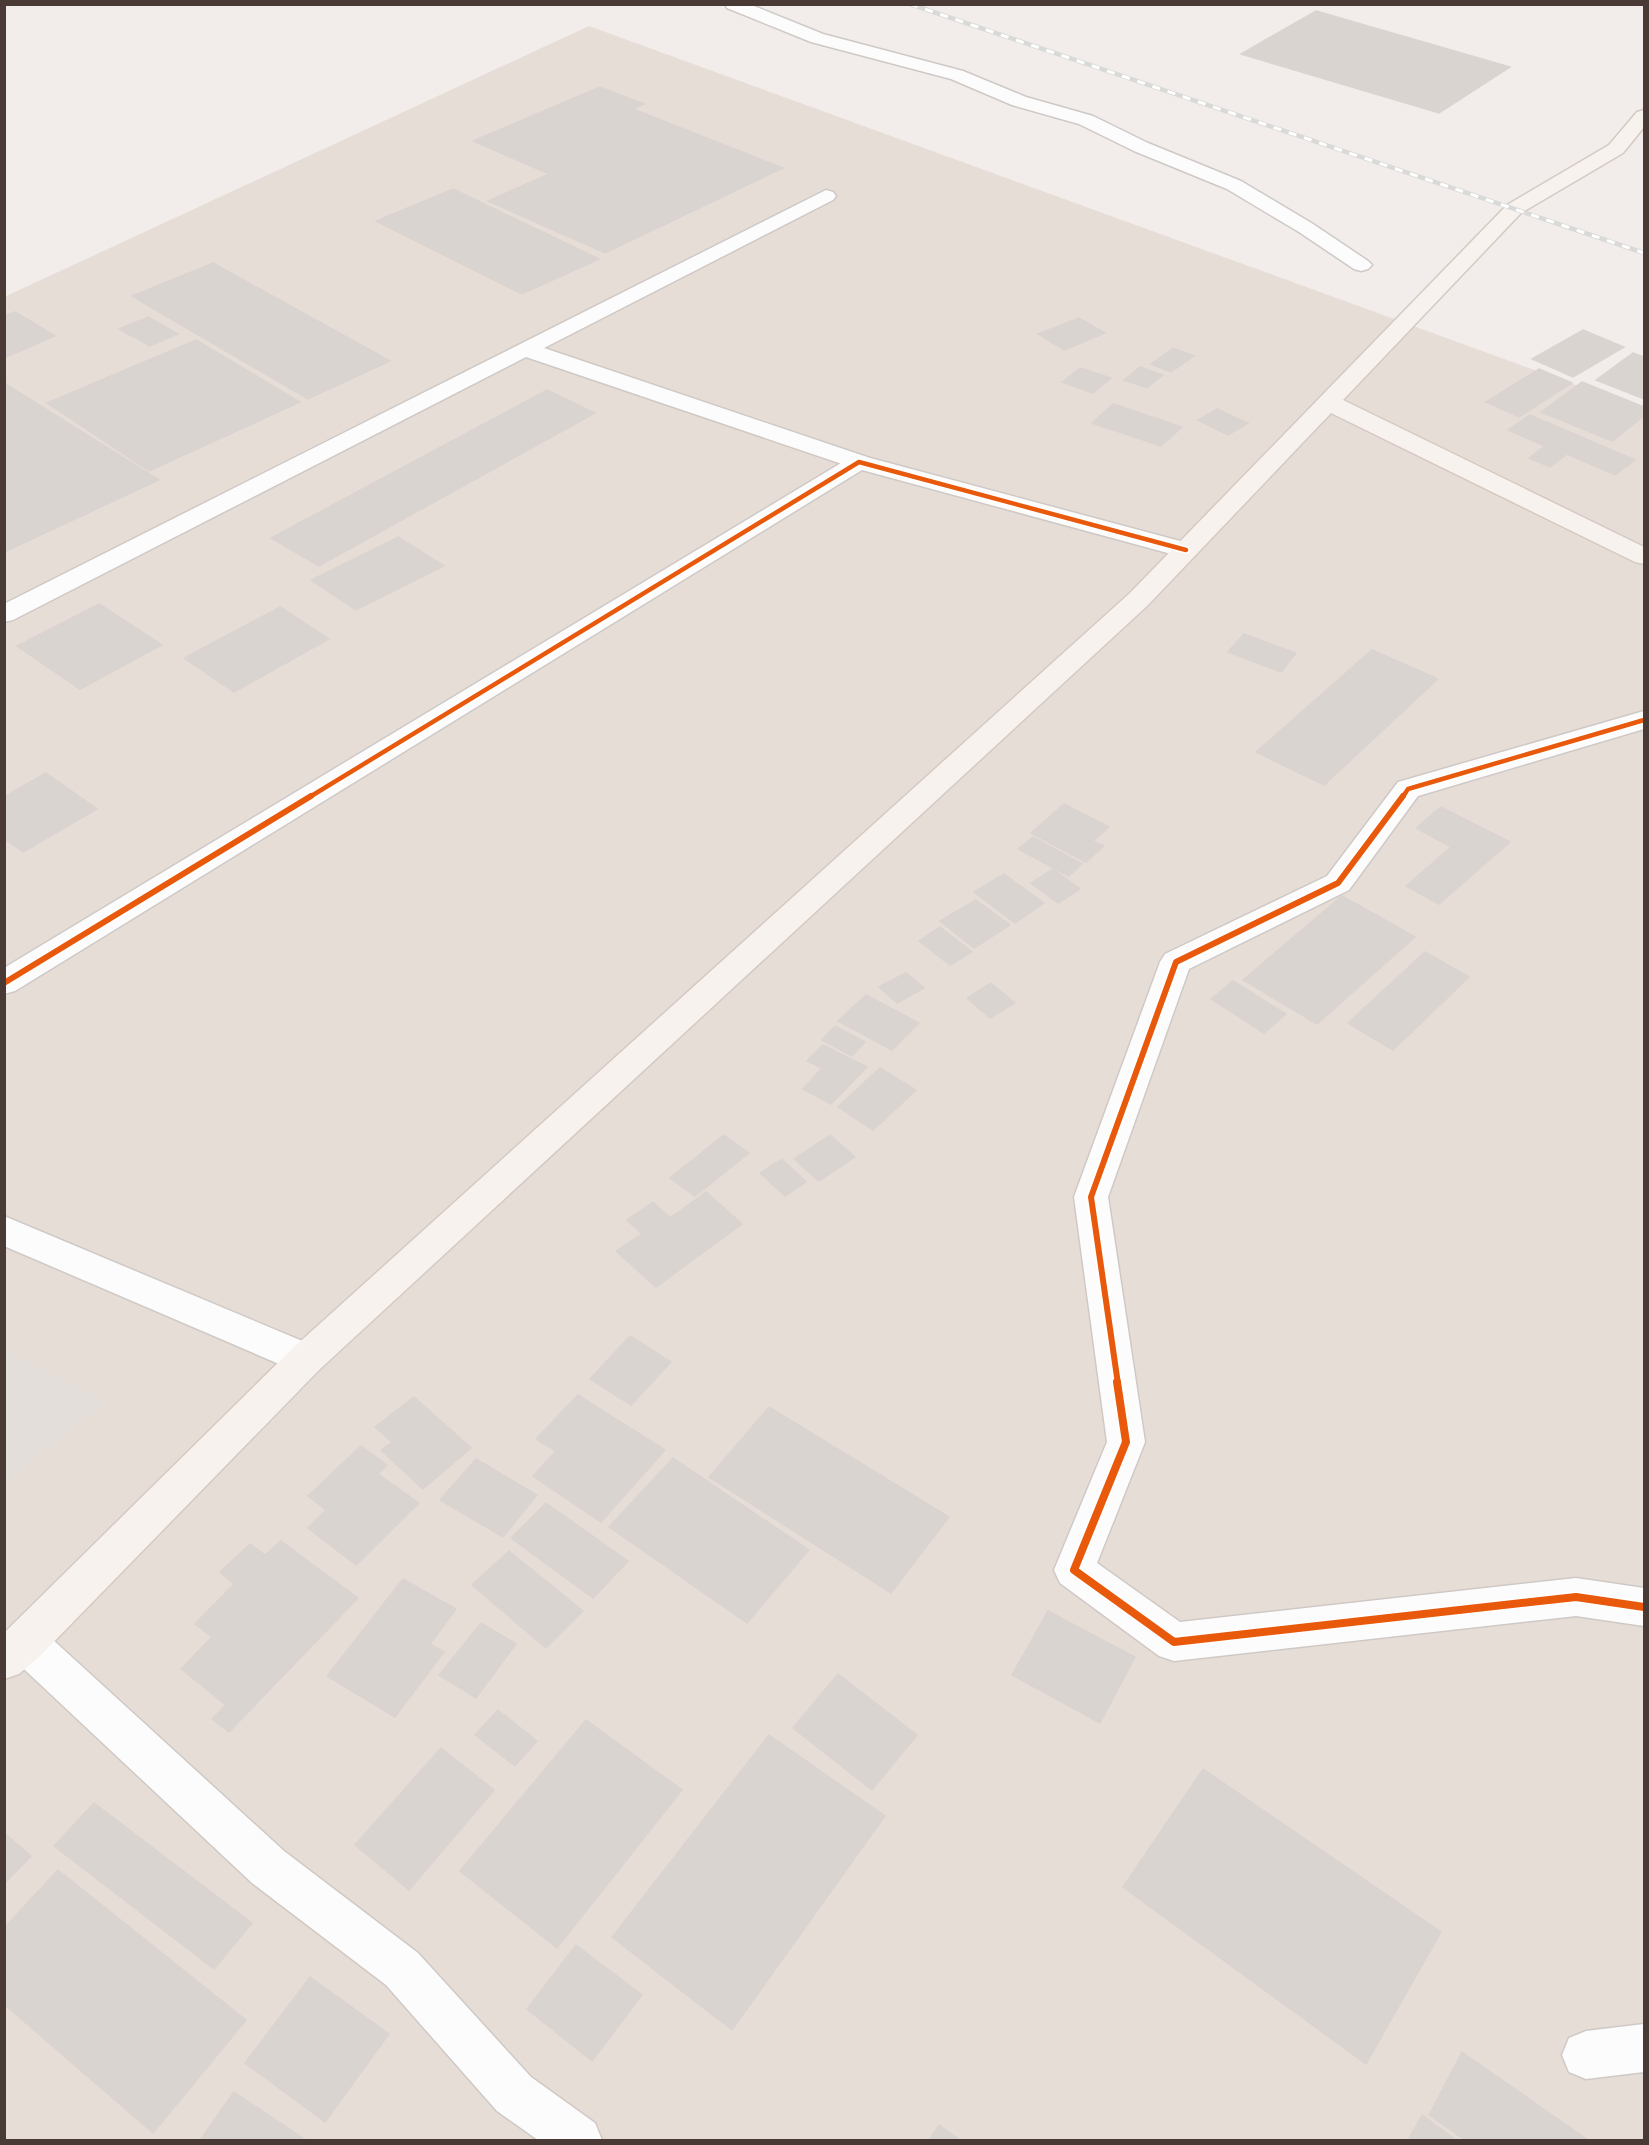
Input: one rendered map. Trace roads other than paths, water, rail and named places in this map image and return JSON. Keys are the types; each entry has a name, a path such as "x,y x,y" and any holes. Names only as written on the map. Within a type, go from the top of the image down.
{"main road":[{"path":"15,1651 306,1359 1139,599 1514,209 1616,149 1644,116"},
{"path":"1328,402 1644,557"}],"street":[{"path":"733,4 817,38 957,75 1019,101 1086,120 1141,147 1234,185 1306,228 1360,265"},
{"path":"4,614 826,196"},
{"path":"527,350 859,462 1186,550"},
{"path":"4,983 859,462"},
{"path":"1644,720 1408,789 1338,883 1176,962 1091,1197 1126,1442 1074,1570 1174,1642 1576,1597 1644,1607"},
{"path":"4,1230 306,1359"},
{"path":"15,1651 268,1867 402,1970 514,2094 578,2140"},
{"path":"1586,2055 1644,2048"}],"railway":[{"path":"910,4 1644,253"}]}
